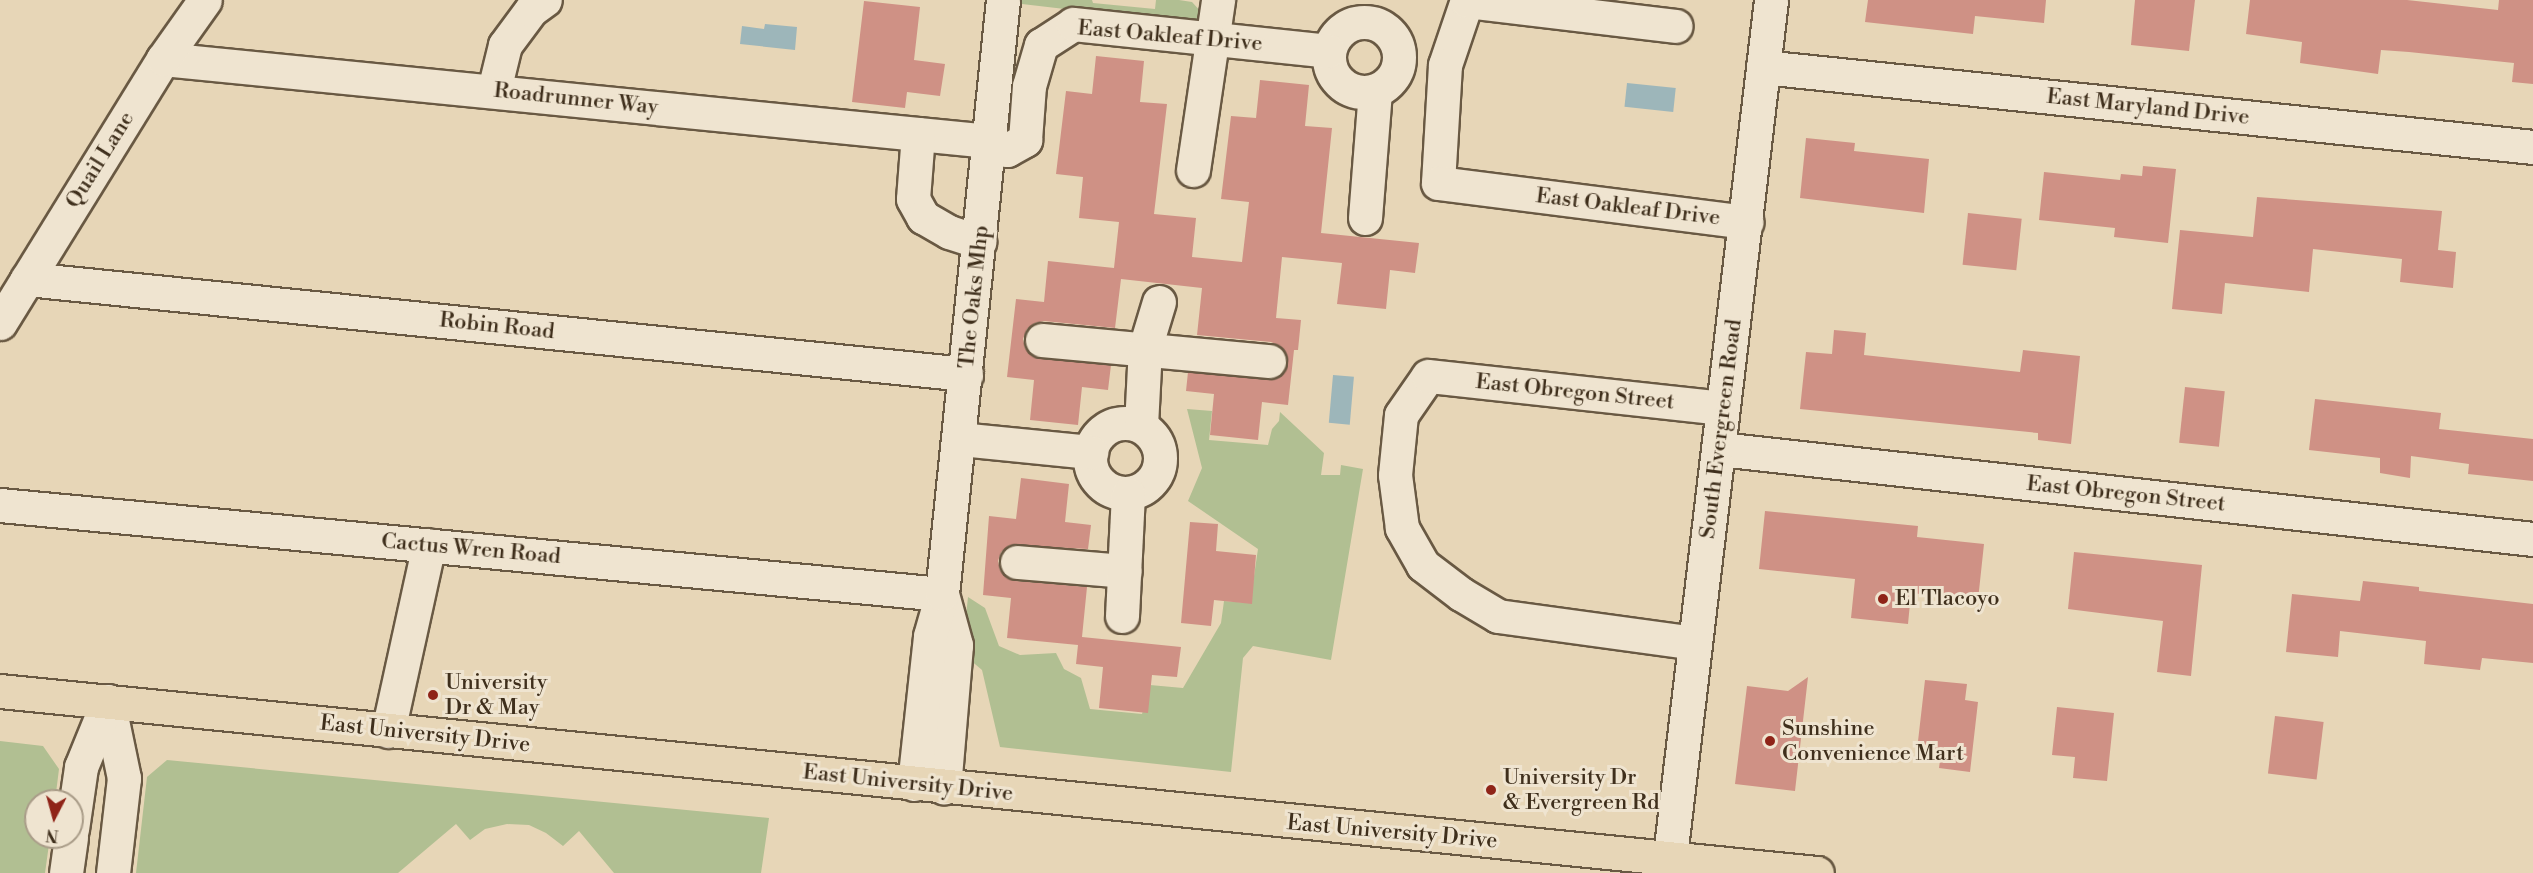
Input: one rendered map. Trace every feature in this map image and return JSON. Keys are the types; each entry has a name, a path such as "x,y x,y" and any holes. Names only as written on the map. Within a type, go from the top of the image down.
{"main road":[{"name":"East University Drive","path":"0,691 108,700 929,786 1669,866 1817,873"}],"street":[{"name":"Quail Lane","path":"0,323 163,59 205,0"},
{"path":"494,90 505,45 531,10 545,0"},
{"name":"The Oaks Mhp","path":"929,786 956,645 942,594 960,439 1003,0"},
{"path":"1193,170 1218,0"},
{"path":"1391,29 1392,79 1375,91 1365,93 1345,87 1331,71 1329,51 1338,32 1356,22 1367,21 1391,29 1444,65 1467,0 1676,26"},
{"name":"South Evergreen Road","path":"1669,866 1720,449 1722,408 1747,222 1771,0"},
{"name":"East Oakleaf Drive","path":"1024,140 1029,86 1041,45 1073,24 1329,51"},
{"name":"Roadrunner Way","path":"163,59 494,90 989,141 1007,150 1024,140"},
{"name":"East Oakleaf Drive","path":"1444,65 1438,183 1747,222"},
{"name":"East Maryland Drive","path":"1763,67 2533,147"},
{"path":"1365,218 1375,91"},
{"path":"918,134 913,199 923,217 949,232 979,242"},
{"name":"Robin Road","path":"27,279 966,374"},
{"path":"1140,426 1145,348 1159,302"},
{"path":"1042,340 1269,361"},
{"name":"East Obregon Street","path":"1695,643 1498,616 1461,594 1423,565 1402,528 1395,475 1401,415 1428,376 1722,408"},
{"path":"1118,424 1140,426 1157,442 1161,465 1149,485 1128,494 1106,488 1091,470 1091,452 1098,436 1106,428 1118,424"},
{"path":"960,439 1091,452"},
{"name":"East Obregon Street","path":"1720,449 2533,539"},
{"path":"1122,616 1128,494"},
{"name":"Cactus Wren Road","path":"0,505 942,594"},
{"path":"388,731 429,545"},
{"path":"1017,562 1125,571"},
{"path":"78,789 81,766 108,700"},
{"path":"108,700 124,778 113,873"},
{"path":"66,873 69,849"}],"green space":[{"path":"1022,0 1092,0 1093,3 1155,9 1156,0 1179,0 1192,2 1202,13 1203,21 1193,24 1022,4"},
{"path":"1187,409 1212,411 1209,440 1268,445 1272,429 1279,421 1280,412 1324,453 1321,475 1340,475 1341,465 1363,469 1331,660 1253,646 1243,658 1231,772 1000,747 982,670 962,653 968,597 985,608 999,646 1020,655 1056,653 1064,669 1081,678 1090,709 1142,714 1150,685 1183,688 1221,623 1224,601 1250,603 1258,549 1188,501 1202,468"},
{"path":"0,741 43,746 59,769 56,789 24,789 24,849 48,849 45,873 0,873"},
{"path":"167,760 769,818 761,873 614,873 579,831 563,846 546,833 529,825 507,824 485,829 470,840 456,824 398,873 136,873 147,777"}],"water":[{"path":"765,24 797,27 795,50 740,44 742,26 764,29"},
{"path":"1627,83 1676,88 1673,112 1624,107"},
{"path":"1333,375 1354,377 1350,425 1329,423"}],"building":[{"path":"1868,0 2046,0 2044,23 1975,16 1973,34 1865,22"},
{"path":"2135,0 2195,0 2189,51 2131,45"},
{"path":"2250,0 2407,0 2498,10 2499,0 2533,0 2533,84 2512,82 2514,63 2409,52 2381,50 2378,74 2300,63 2302,42 2246,34"},
{"path":"864,1 920,7 914,60 945,64 940,96 907,92 905,108 852,102"},
{"path":"1096,56 1144,61 1140,102 1167,104 1154,214 1196,218 1192,257 1242,262 1249,202 1221,199 1231,116 1256,118 1260,80 1309,85 1305,126 1332,128 1321,233 1419,243 1415,273 1390,270 1386,309 1337,304 1342,263 1282,257 1276,318 1301,320 1298,350 1294,350 1288,405 1262,402 1258,440 1210,435 1214,394 1186,391 1188,372 1276,378 1285,371 1288,363 1286,354 1280,346 1271,342 1197,335 1202,288 1121,279 1115,328 1044,321 1035,323 1027,329 1023,339 1025,348 1032,356 1111,365 1108,390 1082,387 1078,425 1030,420 1034,380 1007,377 1016,299 1044,302 1048,261 1114,268 1119,222 1079,218 1083,177 1056,174 1066,91 1092,94"},
{"path":"1806,138 1855,143 1854,151 1929,159 1924,213 1800,198"},
{"path":"2143,166 2176,169 2168,243 2114,237 2115,228 2039,220 2044,172 2120,180 2121,174 2142,176"},
{"path":"2257,197 2442,211 2438,250 2456,252 2453,288 2400,282 2402,259 2313,249 2309,292 2225,283 2222,314 2172,309 2180,230 2253,237"},
{"path":"1968,213 2022,219 2016,270 1963,265"},
{"path":"1834,330 1866,333 1864,355 2020,372 2023,350 2080,356 2071,444 2038,440 2038,433 1800,409 1806,352 1832,354"},
{"path":"2185,387 2225,391 2219,447 2179,443"},
{"path":"2315,399 2441,413 2439,429 2533,439 2533,481 2468,474 2469,464 2411,456 2410,478 2380,473 2380,458 2309,450"},
{"path":"1021,478 1069,484 1065,522 1091,525 1088,549 1010,545 1001,552 998,561 1000,570 1007,578 1015,581 1087,587 1082,637 1181,647 1177,677 1152,675 1148,713 1099,708 1103,667 1076,664 1078,645 1007,638 1011,598 983,595 989,516 1016,519"},
{"path":"1765,511 1918,526 1917,537 1984,544 1978,600 1911,593 1908,624 1851,618 1855,579 1759,569"},
{"path":"1190,522 1218,524 1216,551 1256,555 1252,604 1214,600 1211,626 1181,623"},
{"path":"2074,552 2202,565 2191,676 2157,672 2163,621 2068,609"},
{"path":"2363,581 2419,587 2419,591 2533,604 2533,663 2482,658 2480,670 2424,664 2426,641 2340,631 2338,657 2286,652 2292,594 2360,601"},
{"name":"Sunshine Convenience Mart","path":"1808,677 1795,791 1735,784 1747,686 1788,691"},
{"path":"1925,680 1967,684 1965,700 1978,702 1970,772 1939,768 1941,753 1917,750"},
{"path":"2057,707 2114,713 2107,781 2073,778 2075,757 2052,755"},
{"path":"2275,716 2324,722 2317,780 2268,774"}],"place":[{"name":"El Tlacoyo","path":"1883,599"},
{"name":"University Dr & May","path":"433,695"},
{"name":"Sunshine Convenience Mart","path":"1770,741"},
{"name":"University Dr & Evergreen Rd","path":"1491,790"}]}
